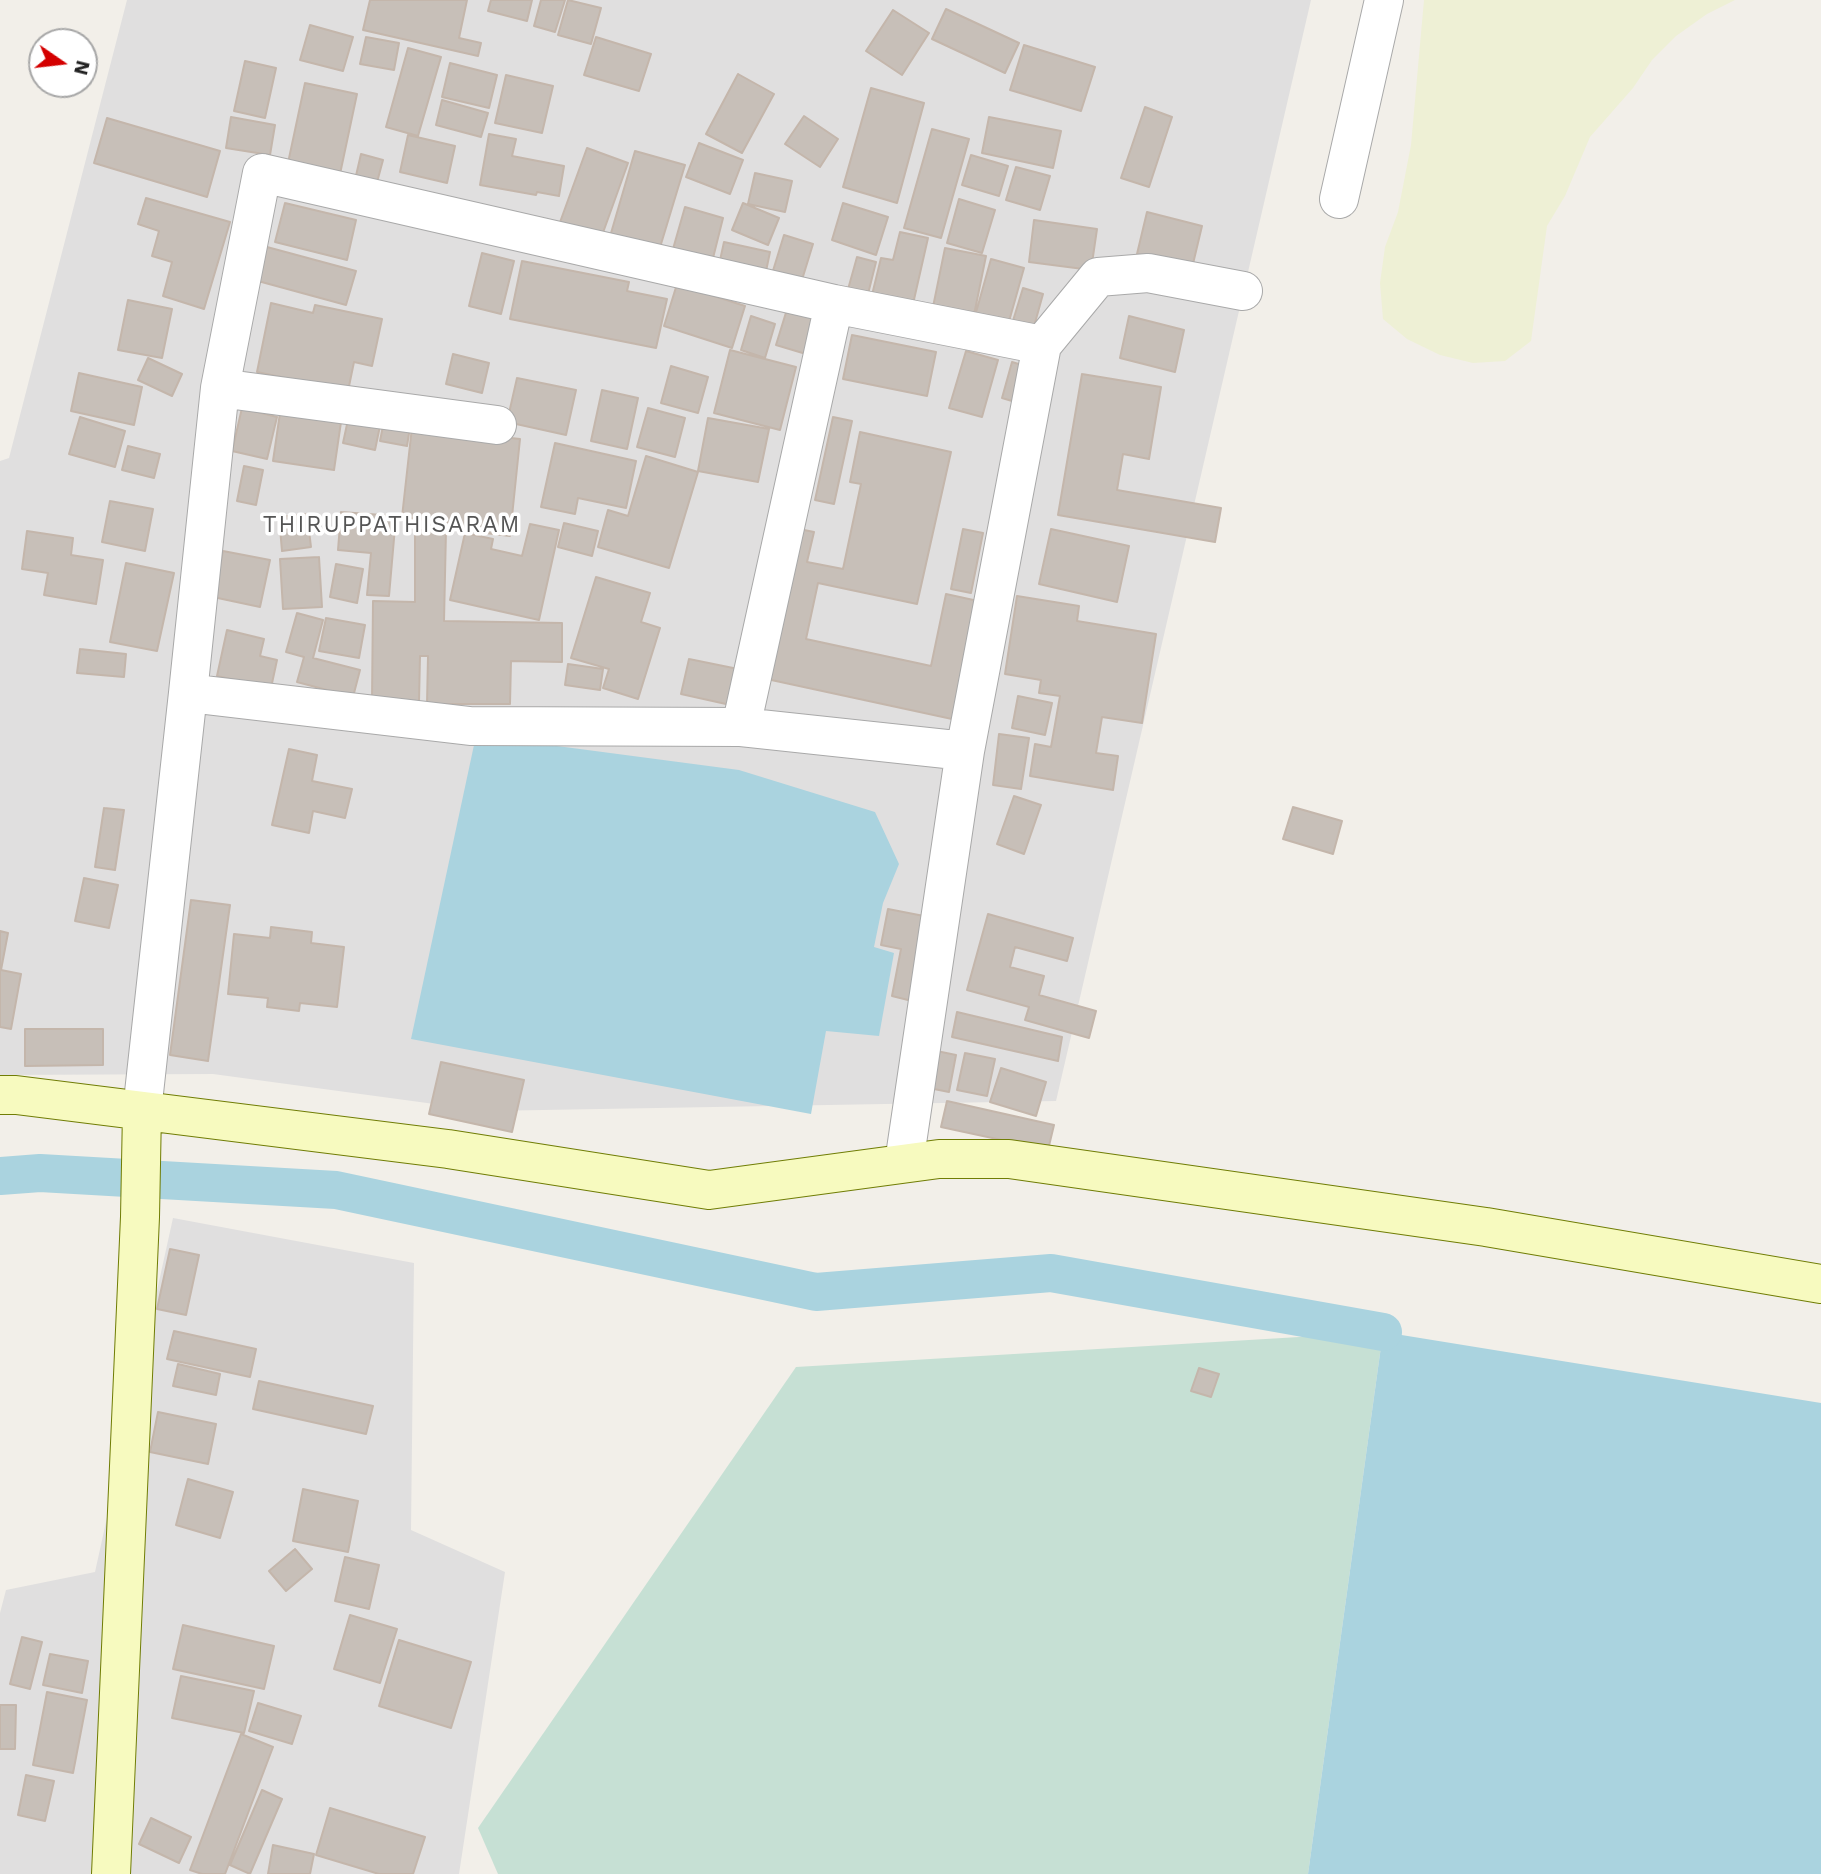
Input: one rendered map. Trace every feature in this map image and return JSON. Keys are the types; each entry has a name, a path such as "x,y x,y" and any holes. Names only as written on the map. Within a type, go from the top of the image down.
{"street":[{"path":"1339,199 1384,0"},
{"path":"111,1874 141,1217 142,1127 220,388 262,173 835,304 1042,345"},
{"path":"904,1163 965,751 1042,345 1098,276 1148,274 1243,291"},
{"path":"741,727 835,304"},
{"path":"220,388 497,425"},
{"path":"188,693 470,726 741,727 965,751"},
{"path":"0,1095 16,1095 142,1127 448,1149 709,1190 939,1159 1009,1159 1486,1227 1821,1284"}],"shaded area":[{"path":"127,0 1311,0 1056,1101 486,1111 213,1074 0,1075 0,461 9,458"},
{"path":"173,1218 414,1263 411,1530 505,1572 459,1874 0,1874 0,1613 6,1590 95,1572"}],"green space":[{"path":"1424,0 1735,0 1707,14 1676,36 1652,60 1633,88 1590,137 1565,196 1547,226 1531,341 1505,361 1473,363 1440,355 1407,339 1383,319 1380,283 1385,247 1398,212 1411,145"},
{"path":"1383,1332 1308,1874 498,1874 478,1828 796,1367"}],"water":[{"path":"504,739 739,770 875,812 899,864 883,903 874,947 894,953 879,1036 826,1031 811,1114 411,1039 474,745"},
{"path":"1383,1332 1821,1403 1821,1874 1308,1874"}],"building":[{"path":"370,0 467,0 459,38 481,43 478,56 363,30"},
{"path":"491,0 532,0 527,21 488,11"},
{"path":"541,0 565,0 555,32 534,26"},
{"path":"568,0 601,8 591,44 558,35"},
{"path":"946,9 1019,43 1005,73 932,39"},
{"path":"893,10 929,33 902,75 866,51"},
{"path":"310,25 353,37 343,71 300,60"},
{"path":"366,37 399,43 394,70 360,64"},
{"path":"596,37 651,54 639,91 584,75"},
{"path":"1024,45 1095,67 1081,111 1010,90"},
{"path":"408,48 441,57 418,136 386,127"},
{"path":"245,61 276,68 265,118 234,111"},
{"path":"450,63 497,75 489,108 442,97"},
{"path":"738,74 774,94 742,153 706,134"},
{"path":"506,75 553,86 542,133 495,123"},
{"path":"305,83 357,94 340,174 288,163"},
{"path":"871,88 924,103 897,203 843,187"},
{"path":"442,100 488,113 481,137 436,125"},
{"path":"1145,107 1172,117 1149,187 1121,178"},
{"path":"804,116 838,139 820,167 785,144"},
{"path":"231,117 275,125 270,155 226,148"},
{"path":"989,117 1061,131 1053,168 982,153"},
{"path":"107,118 220,151 207,197 94,163"},
{"path":"932,129 969,139 941,238 904,228"},
{"path":"489,134 516,139 512,156 564,166 559,196 537,192 536,195 480,185"},
{"path":"408,135 455,146 447,183 400,172"},
{"path":"699,143 743,160 730,194 686,177"},
{"path":"587,148 628,163 600,241 559,225"},
{"path":"635,151 685,165 658,254 609,240"},
{"path":"361,154 383,160 376,186 355,180"},
{"path":"971,155 1008,166 999,196 962,185"},
{"path":"1016,167 1050,176 1040,210 1006,200"},
{"path":"755,173 792,181 785,212 748,204"},
{"path":"146,198 230,222 204,309 163,296 172,262 152,256 159,231 138,224"},
{"path":"959,199 995,210 982,253 947,243"},
{"path":"285,203 356,220 347,260 275,242"},
{"path":"743,203 779,218 768,245 732,230"},
{"path":"843,203 888,217 876,255 832,240"},
{"path":"685,207 723,218 711,266 671,256"},
{"path":"1147,212 1202,226 1192,268 1137,254"},
{"path":"1034,220 1097,229 1091,270 1029,262"},
{"path":"900,232 928,238 913,304 872,295 881,258 893,260"},
{"path":"784,235 813,244 801,283 772,274"},
{"path":"724,242 770,252 765,276 719,265"},
{"path":"267,247 356,271 346,305 258,281"},
{"path":"945,248 986,256 974,315 933,307"},
{"path":"482,253 514,261 501,314 469,306"},
{"path":"857,257 876,262 867,298 847,293"},
{"path":"991,259 1024,268 1008,325 975,316"},
{"path":"522,261 629,282 627,291 667,299 656,348 510,319"},
{"path":"677,284 745,306 732,348 664,326"},
{"path":"1023,288 1043,294 1033,330 1012,324"},
{"path":"128,300 172,309 162,358 118,350"},
{"path":"271,303 313,313 315,305 382,319 372,366 354,362 348,391 257,372"},
{"path":"788,306 818,315 806,354 776,345"},
{"path":"751,316 775,324 765,358 741,350"},
{"path":"1129,316 1184,330 1175,372 1120,358"},
{"path":"852,335 936,352 927,396 843,379"},
{"path":"730,350 796,367 780,430 714,413"},
{"path":"966,351 998,360 982,417 949,408"},
{"path":"453,354 489,363 482,393 446,384"},
{"path":"148,358 182,374 172,396 138,380"},
{"path":"1012,362 1032,368 1022,404 1002,398"},
{"path":"671,366 708,377 698,413 661,403"},
{"path":"79,373 142,387 134,425 71,411"},
{"path":"1082,374 1161,387 1149,459 1123,454 1117,490 1221,508 1215,542 1058,515"},
{"path":"517,378 576,390 566,435 507,422"},
{"path":"602,390 638,398 627,449 591,441"},
{"path":"242,408 277,417 267,459 232,451"},
{"path":"648,408 685,418 675,457 637,447"},
{"path":"280,413 341,422 334,470 273,461"},
{"path":"349,415 381,421 375,450 343,443"},
{"path":"385,416 411,421 407,446 380,441"},
{"path":"80,417 125,431 115,467 69,454"},
{"path":"833,417 852,421 834,504 815,500"},
{"path":"708,418 769,429 758,482 698,471"},
{"path":"412,427 520,439 510,536 461,530 462,524 402,517"},
{"path":"860,432 951,452 917,604 818,583 806,639 931,666 946,594 978,601 952,719 762,678 794,528 814,532 807,562 843,569 861,484 850,482"},
{"path":"555,443 636,461 626,508 578,498 575,514 541,507"},
{"path":"128,446 160,454 154,478 122,470"},
{"path":"646,456 698,472 669,568 598,547 608,510 628,516"},
{"path":"244,466 263,470 256,505 237,501"},
{"path":"110,501 153,509 145,551 102,542"},
{"path":"341,512 396,516 389,596 367,595 371,553 338,550"},
{"path":"307,514 311,547 282,551 279,517"},
{"path":"564,523 598,531 592,556 558,547"},
{"path":"530,524 559,530 539,620 450,600 465,533 493,539 491,549 522,556"},
{"path":"963,529 983,533 971,593 951,589"},
{"path":"1051,529 1129,546 1117,602 1039,584"},
{"path":"415,530 446,530 444,621 562,623 562,662 511,661 510,704 427,704 428,656 420,656 419,702 372,701 373,601 415,602"},
{"path":"27,531 73,538 71,555 103,560 96,604 44,595 48,573 22,569"},
{"path":"223,551 270,560 260,607 213,597"},
{"path":"319,557 322,607 283,609 280,559"},
{"path":"126,563 174,573 157,651 110,642"},
{"path":"336,564 363,569 357,603 330,597"},
{"path":"596,577 650,593 641,622 660,628 638,699 603,688 609,669 571,658"},
{"path":"1017,596 1079,606 1077,621 1156,634 1142,723 1102,717 1096,753 1118,756 1113,790 1030,776 1035,744 1051,747 1060,696 1039,693 1041,680 1005,674"},
{"path":"297,613 323,620 313,658 360,670 353,697 297,682 304,657 286,652"},
{"path":"326,618 365,625 359,658 319,651"},
{"path":"227,630 264,639 260,656 277,660 271,688 217,676"},
{"path":"80,649 126,654 124,677 77,673"},
{"path":"689,659 743,670 735,706 681,694"},
{"path":"568,664 603,669 600,690 565,685"},
{"path":"1018,696 1052,703 1045,735 1012,728"},
{"path":"999,734 1029,738 1021,789 993,785"},
{"path":"289,749 317,755 312,781 352,789 345,818 313,811 309,833 272,825"},
{"path":"1014,796 1041,805 1024,854 997,844"},
{"path":"1293,807 1342,821 1333,854 1283,839"},
{"path":"104,808 124,810 115,870 95,867"},
{"path":"84,878 118,885 109,928 75,921"},
{"path":"191,900 230,905 208,1061 170,1055"},
{"path":"888,909 929,917 912,1001 892,996 901,949 881,945"},
{"path":"988,914 1073,938 1067,961 1015,947 1010,967 1044,976 1039,995 1096,1011 1089,1038 1025,1020 1029,1007 967,990"},
{"path":"271,927 312,932 311,943 344,947 337,1007 300,1003 299,1011 267,1007 268,998 228,994 234,934 270,938"},
{"path":"0,931 8,933 1,970 21,974 11,1029 0,1027"},
{"path":"957,1012 1062,1037 1058,1061 952,1037"},
{"path":"25,1029 103,1029 103,1065 25,1066"},
{"path":"927,1049 956,1055 949,1092 919,1086"},
{"path":"965,1053 995,1059 987,1096 957,1090"},
{"path":"441,1062 524,1080 512,1132 429,1114"},
{"path":"1001,1068 1046,1082 1036,1116 990,1102"},
{"path":"947,1101 1054,1125 1048,1150 941,1127"},
{"path":"170,1249 199,1255 186,1315 157,1309"},
{"path":"174,1331 256,1349 250,1377 167,1359"},
{"path":"178,1364 220,1374 216,1395 173,1386"},
{"path":"1199,1368 1219,1374 1211,1397 1191,1391"},
{"path":"259,1381 373,1406 366,1434 253,1409"},
{"path":"158,1412 216,1424 208,1464 150,1452"},
{"path":"188,1479 233,1492 220,1538 176,1525"},
{"path":"303,1489 358,1501 348,1552 293,1541"},
{"path":"295,1549 312,1569 286,1591 269,1571"},
{"path":"345,1557 379,1565 369,1609 335,1601"},
{"path":"350,1615 397,1629 380,1683 334,1669"},
{"path":"183,1625 274,1646 264,1689 173,1669"},
{"path":"22,1637 42,1642 30,1689 10,1684"},
{"path":"399,1640 471,1662 451,1728 379,1706"},
{"path":"50,1654 88,1661 82,1693 43,1685"},
{"path":"181,1676 254,1691 244,1733 172,1718"},
{"path":"47,1692 87,1700 73,1773 33,1765"},
{"path":"258,1703 301,1716 292,1744 249,1731"},
{"path":"0,1705 16,1705 15,1749 0,1749"},
{"path":"241,1734 273,1747 225,1874 202,1874 190,1870"},
{"path":"26,1775 54,1781 45,1821 18,1815"},
{"path":"262,1790 282,1799 250,1874 230,1865"},
{"path":"330,1808 425,1837 413,1874 379,1874 316,1855"},
{"path":"151,1818 191,1837 179,1863 139,1844"},
{"path":"273,1845 314,1854 310,1874 268,1874"}],"waterway":[{"path":"0,1176 40,1173 336,1190 816,1292 1051,1273 1383,1332"}],"district":[{"name":"THIRUPPATHISARAM","path":"392,525"}]}
